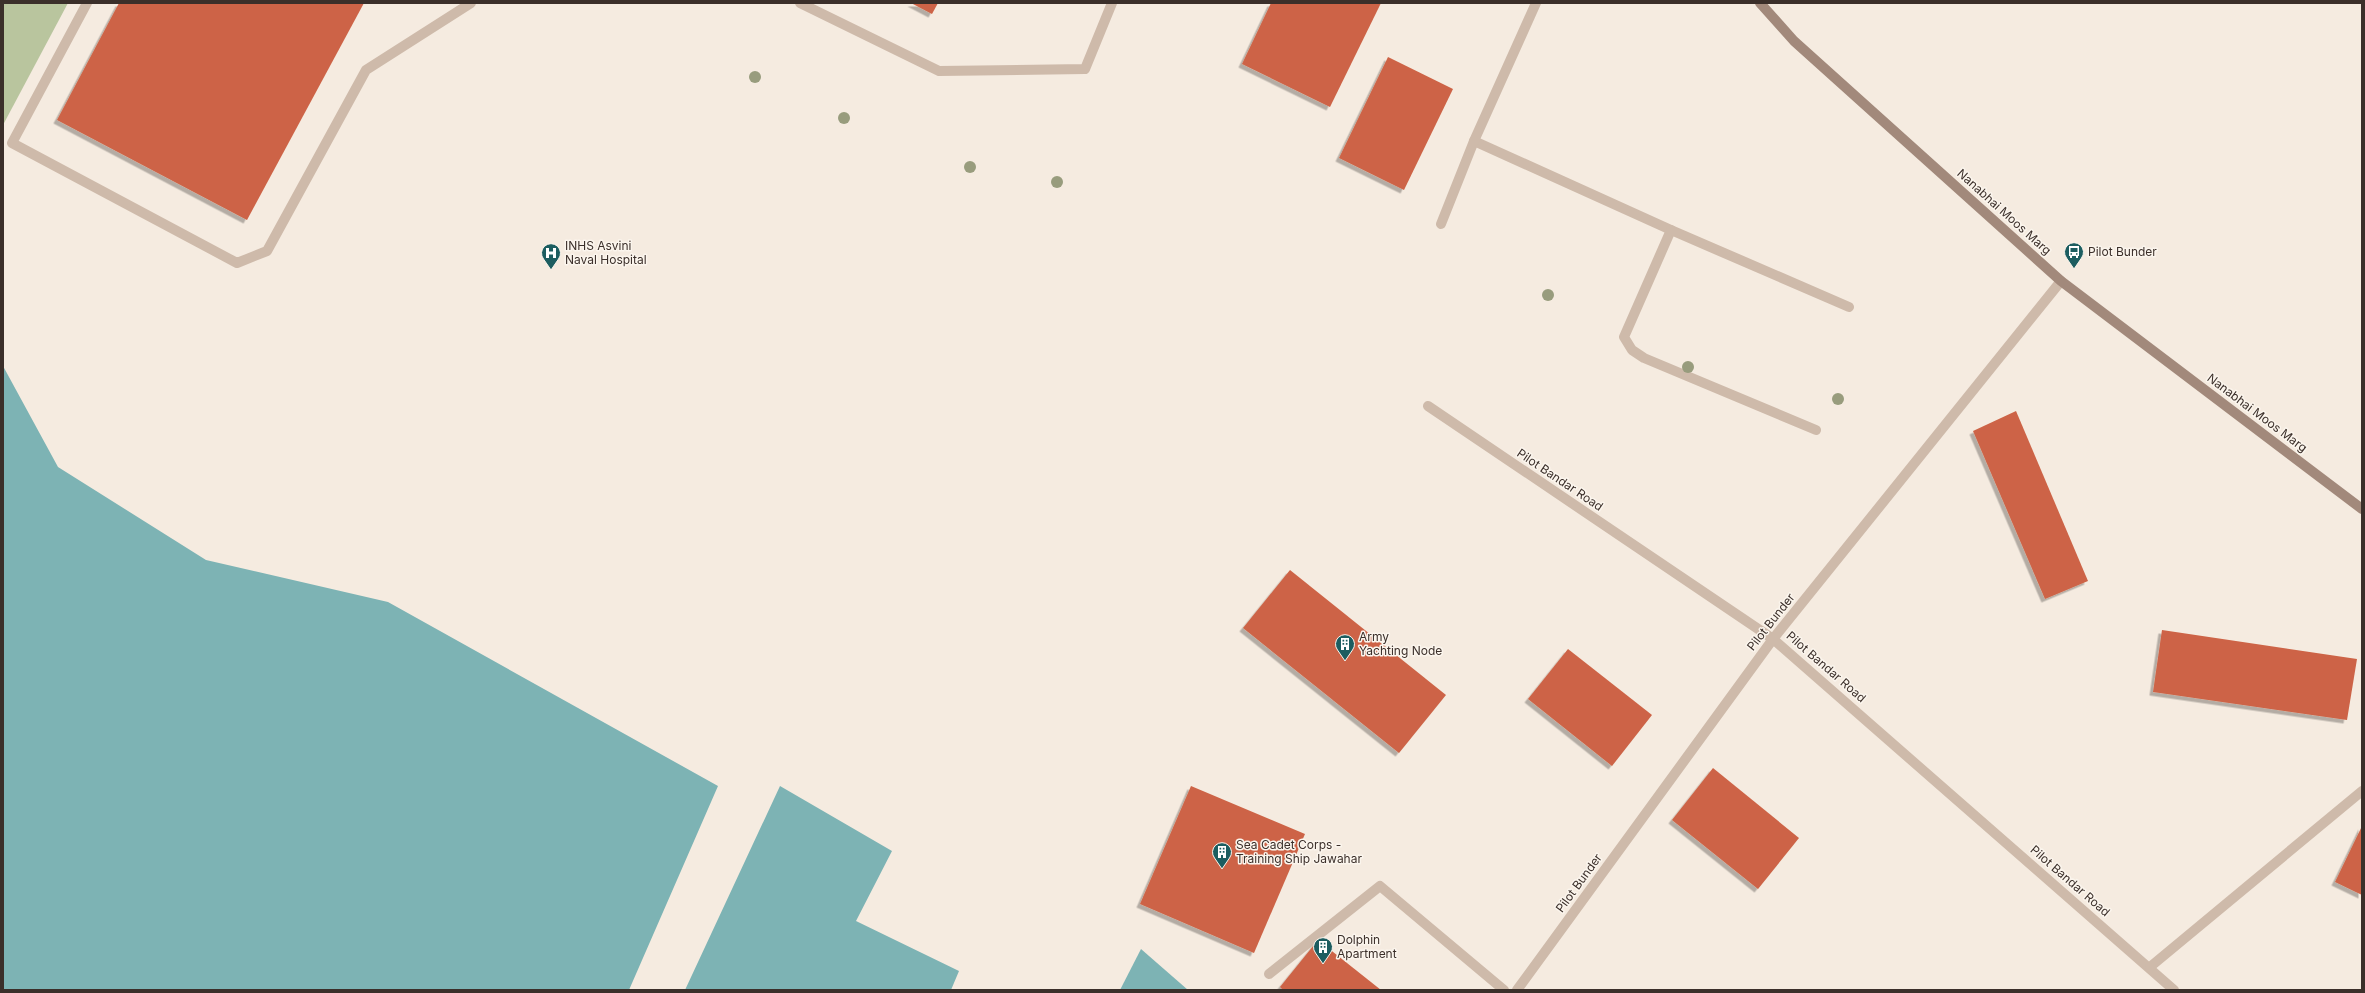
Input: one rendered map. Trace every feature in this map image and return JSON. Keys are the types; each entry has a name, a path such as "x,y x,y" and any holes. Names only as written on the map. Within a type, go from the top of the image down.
{"street":[{"path":"87,3 12,143 237,263 267,251 366,70 471,3"},
{"path":"800,3 939,71 1084,69 1112,3"},
{"path":"1441,224 1474,141 1536,3"},
{"name":"Nanabhai Moos Marg","path":"1760,3 1794,41 2060,281 2362,509"},
{"path":"1474,141 1671,230 1849,307"},
{"path":"1671,230 1624,337 1632,350 1644,358 1816,430"},
{"name":"Pilot Bunder","path":"1517,990 1774,639 2060,281"},
{"name":"Pilot Bandar Road","path":"1428,406 1774,639 2150,967 2174,990"},
{"path":"2150,967 2362,791"},
{"path":"1269,974 1380,886 1504,990"}],"green space":[{"path":"3,3 68,3 3,125"}],"water":[{"path":"3,366 58,467 206,560 388,602 718,786 629,990 3,990"},
{"path":"780,786 892,851 856,921 959,971 951,990 685,990"},
{"path":"1141,949 1188,990 1120,990"}],"building":[{"path":"119,3 364,3 247,220 57,120"},
{"path":"911,3 938,3 932,14"},
{"path":"1271,3 1381,3 1330,107 1242,64"},
{"path":"1388,57 1453,89 1404,190 1339,158"},
{"path":"2016,411 2088,581 2045,599 1973,431"},
{"name":"Army Yachting Node","path":"1290,570 1446,695 1399,753 1243,628"},
{"path":"2162,630 2357,659 2347,720 2153,692"},
{"path":"1568,649 1652,715 1612,766 1528,699"},
{"path":"1713,768 1799,838 1758,889 1672,820"},
{"name":"Sea Cadet Corps - Training Ship Jawahar","path":"1191,786 1305,834 1254,953 1140,904"},
{"path":"2362,826 2362,895 2335,882"},
{"name":"Dolphin Apartment","path":"1318,940 1381,990 1283,990 1280,987"}],"place":[{"name":"Pilot Bunder","path":"2074,269"},
{"name":"INHS Asvini Naval Hospital","path":"551,270"},
{"name":"Army Yachting Node","path":"1345,661"},
{"name":"Sea Cadet Corps - Training Ship Jawahar","path":"1222,869"},
{"name":"Dolphin Apartment","path":"1323,964"}]}
